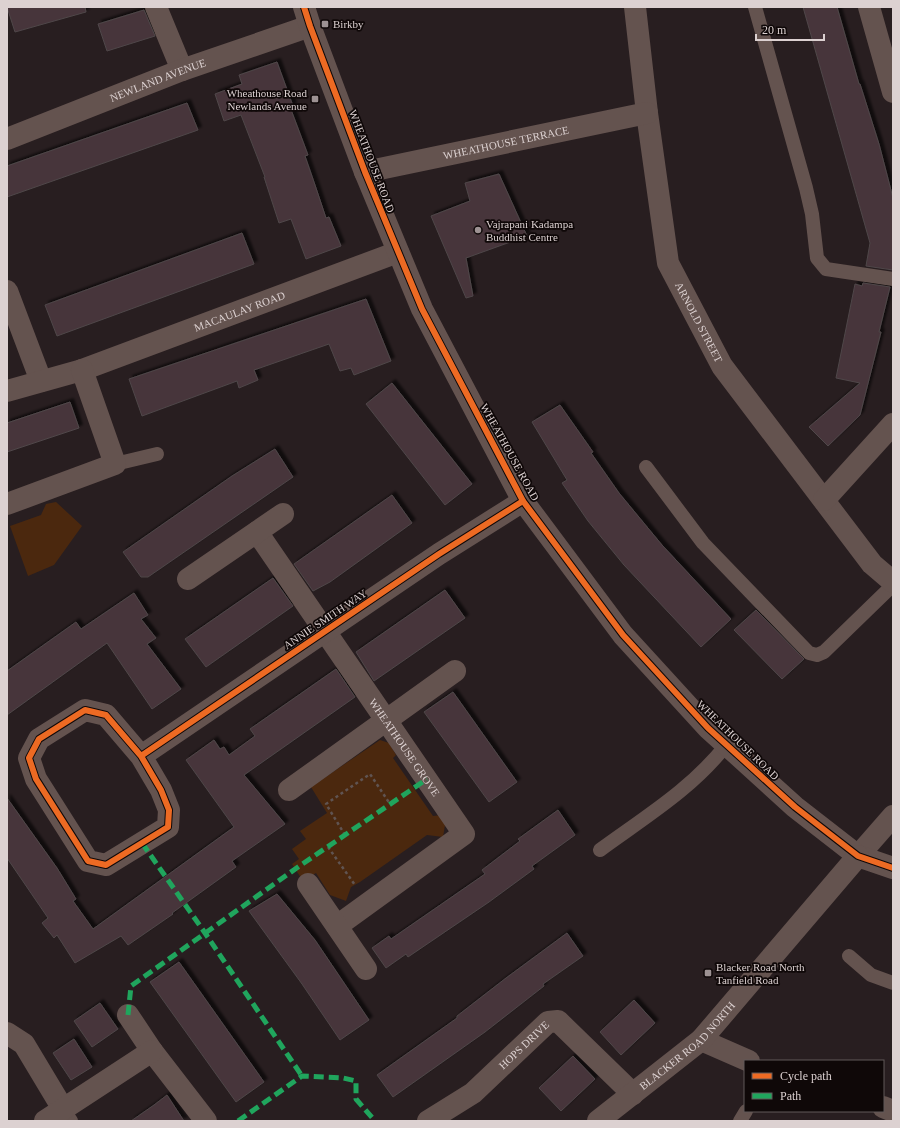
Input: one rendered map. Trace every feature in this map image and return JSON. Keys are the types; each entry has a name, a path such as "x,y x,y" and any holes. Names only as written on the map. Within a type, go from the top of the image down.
{"street":[{"path":"156,7 182,70"},
{"name":"ARNOLD STREET","path":"635,7 647,113 668,263 722,366 872,564 893,583"},
{"path":"869,7 892,82"},
{"name":"NEWLAND AVENUE","path":"7,139 182,70 307,17"},
{"name":"WHEATHOUSE ROAD","path":"307,17 365,172 422,309 523,501 624,635 708,728 795,807 858,856 893,868"},
{"name":"WHEATHOUSE TERRACE","path":"365,172 647,113"},
{"name":"MACAULAY ROAD","path":"7,391 82,370 398,252"},
{"path":"7,291 41,381"},
{"path":"7,504 115,464 82,370"},
{"path":"824,500 893,424"},
{"name":"ANNIE SMITH WAY","path":"141,756 439,554 523,501"},
{"path":"188,579 283,514"},
{"name":"WHEATHOUSE GROVE","path":"257,532 326,630 464,834 337,926"},
{"path":"290,790 455,671"},
{"path":"85,710 106,715 141,756 161,790 169,810 168,827 106,865 88,861 36,779 29,758 39,739 85,710"},
{"name":"BLACKER ROAD NORTH","path":"598,1121 701,1040 893,816"},
{"path":"308,884 366,969"},
{"path":"128,1015 152,1051 206,1121"},
{"name":"HOPS DRIVE","path":"428,1121 473,1092 548,1022 558,1021 633,1094"},
{"path":"7,1033 24,1044 67,1115"},
{"path":"701,1040 747,1060"},
{"path":"46,1121 67,1115 152,1051"}],"lane":[{"path":"755,7 806,188 812,214 817,258 826,269 893,278"},
{"path":"115,464 157,454"},
{"path":"646,467 703,543 809,653 817,655 824,652 893,583"},
{"path":"600,850 686,788 711,764 727,744"},
{"path":"849,956 871,975 893,983"},
{"path":"740,1121 745,1112"}],"path":[{"path":"345,835 326,804 370,774 390,804"},
{"path":"328,847 356,886 353,899 361,910"}],"shaded area":[{"path":"56,502 82,526 54,565 28,576 10,526 41,515 46,504"},
{"path":"380,740 389,743 396,755 393,758 433,816 442,815 446,819 443,837 427,835 351,887 346,901 330,895 316,873 303,881 292,864 299,859 292,849 306,839 300,831 327,813 311,787"}],"building":[{"path":"7,7 85,7 86,12 15,32"},
{"path":"803,7 837,7 859,84 879,144 893,198 893,270 866,266 870,243"},
{"path":"144,10 155,36 107,51 98,24"},
{"path":"277,62 293,106 290,107 308,155 305,156 326,218 329,217 341,246 306,259 291,219 279,223 265,177 241,115 224,121 215,94 242,84 239,75"},
{"path":"187,103 198,130 7,197 7,166"},
{"path":"499,174 527,236 466,258 473,296 466,298 431,216 470,201 465,183"},
{"path":"242,233 254,264 57,336 45,305"},
{"path":"863,283 890,287 879,332 881,332 860,415 828,446 809,427 860,383 836,378 855,284 862,286"},
{"path":"366,299 391,361 354,375 351,368 340,371 329,344 254,370 258,380 239,388 237,381 142,416 129,379"},
{"path":"392,383 472,484 445,505 366,404"},
{"path":"70,402 79,428 7,452 7,423"},
{"path":"560,405 593,452 591,453 619,493 662,545 731,619 701,647 624,565 588,521 562,483 567,480 532,422"},
{"path":"275,449 293,477 148,577 141,577 123,552 232,476"},
{"path":"392,495 412,523 330,582 313,591 294,564"},
{"path":"273,578 293,606 206,667 185,639"},
{"path":"445,590 465,618 374,681 356,652"},
{"path":"134,593 148,615 141,619 156,638 147,644 181,689 152,709 107,643 7,715 7,671 76,622 81,629"},
{"path":"756,610 804,659 782,679 734,630"},
{"path":"336,669 355,697 244,775 285,824 232,861 236,867 172,913 173,914 128,945 121,936 75,963 57,935 54,938 42,923 48,918 7,858 7,798 57,868 76,899 73,901 93,929 234,827 186,760 214,740 220,749 224,747 229,755 255,736 250,729"},
{"path":"453,692 517,782 489,802 424,712"},
{"path":"558,810 575,835 532,866 534,869 489,902 408,957 406,954 386,968 372,948 389,936 391,939 485,874 482,870 520,841 518,839"},
{"path":"277,894 315,940 369,1020 340,1040 302,984 249,911"},
{"path":"567,933 583,956 543,984 544,986 485,1032 393,1097 377,1075 457,1018 457,1016 506,978"},
{"path":"179,962 264,1082 236,1102 150,982"},
{"path":"634,1000 655,1023 621,1055 600,1032"},
{"path":"100,1003 118,1029 92,1047 74,1021"},
{"path":"74,1039 92,1067 71,1080 53,1053"},
{"path":"573,1056 595,1079 561,1111 539,1088"},
{"path":"167,1095 184,1121 131,1121 154,1105"}],"marked path":[{"path":"128,1015 131,986 298,867 427,779"},
{"path":"142,843 302,1076"},
{"path":"238,1121 302,1076 343,1078 356,1081 356,1099 375,1121"}],"cycle path":[{"path":"304,7 365,172 422,309 523,501 623,635 708,728 795,807 858,856 893,868"},
{"path":"141,756 106,715 85,710 39,739 29,758 36,779 88,861 106,865 168,827 169,810 161,790 141,756 439,554 523,501"}],"place":[{"name":"Birkby","path":"325,24"},
{"name":"Wheathouse Road Newlands Avenue","path":"315,99"},
{"name":"Vajrapani Kadampa Buddhist Centre","path":"478,230"},
{"name":"Blacker Road North Tanfield Road","path":"708,973"}]}
